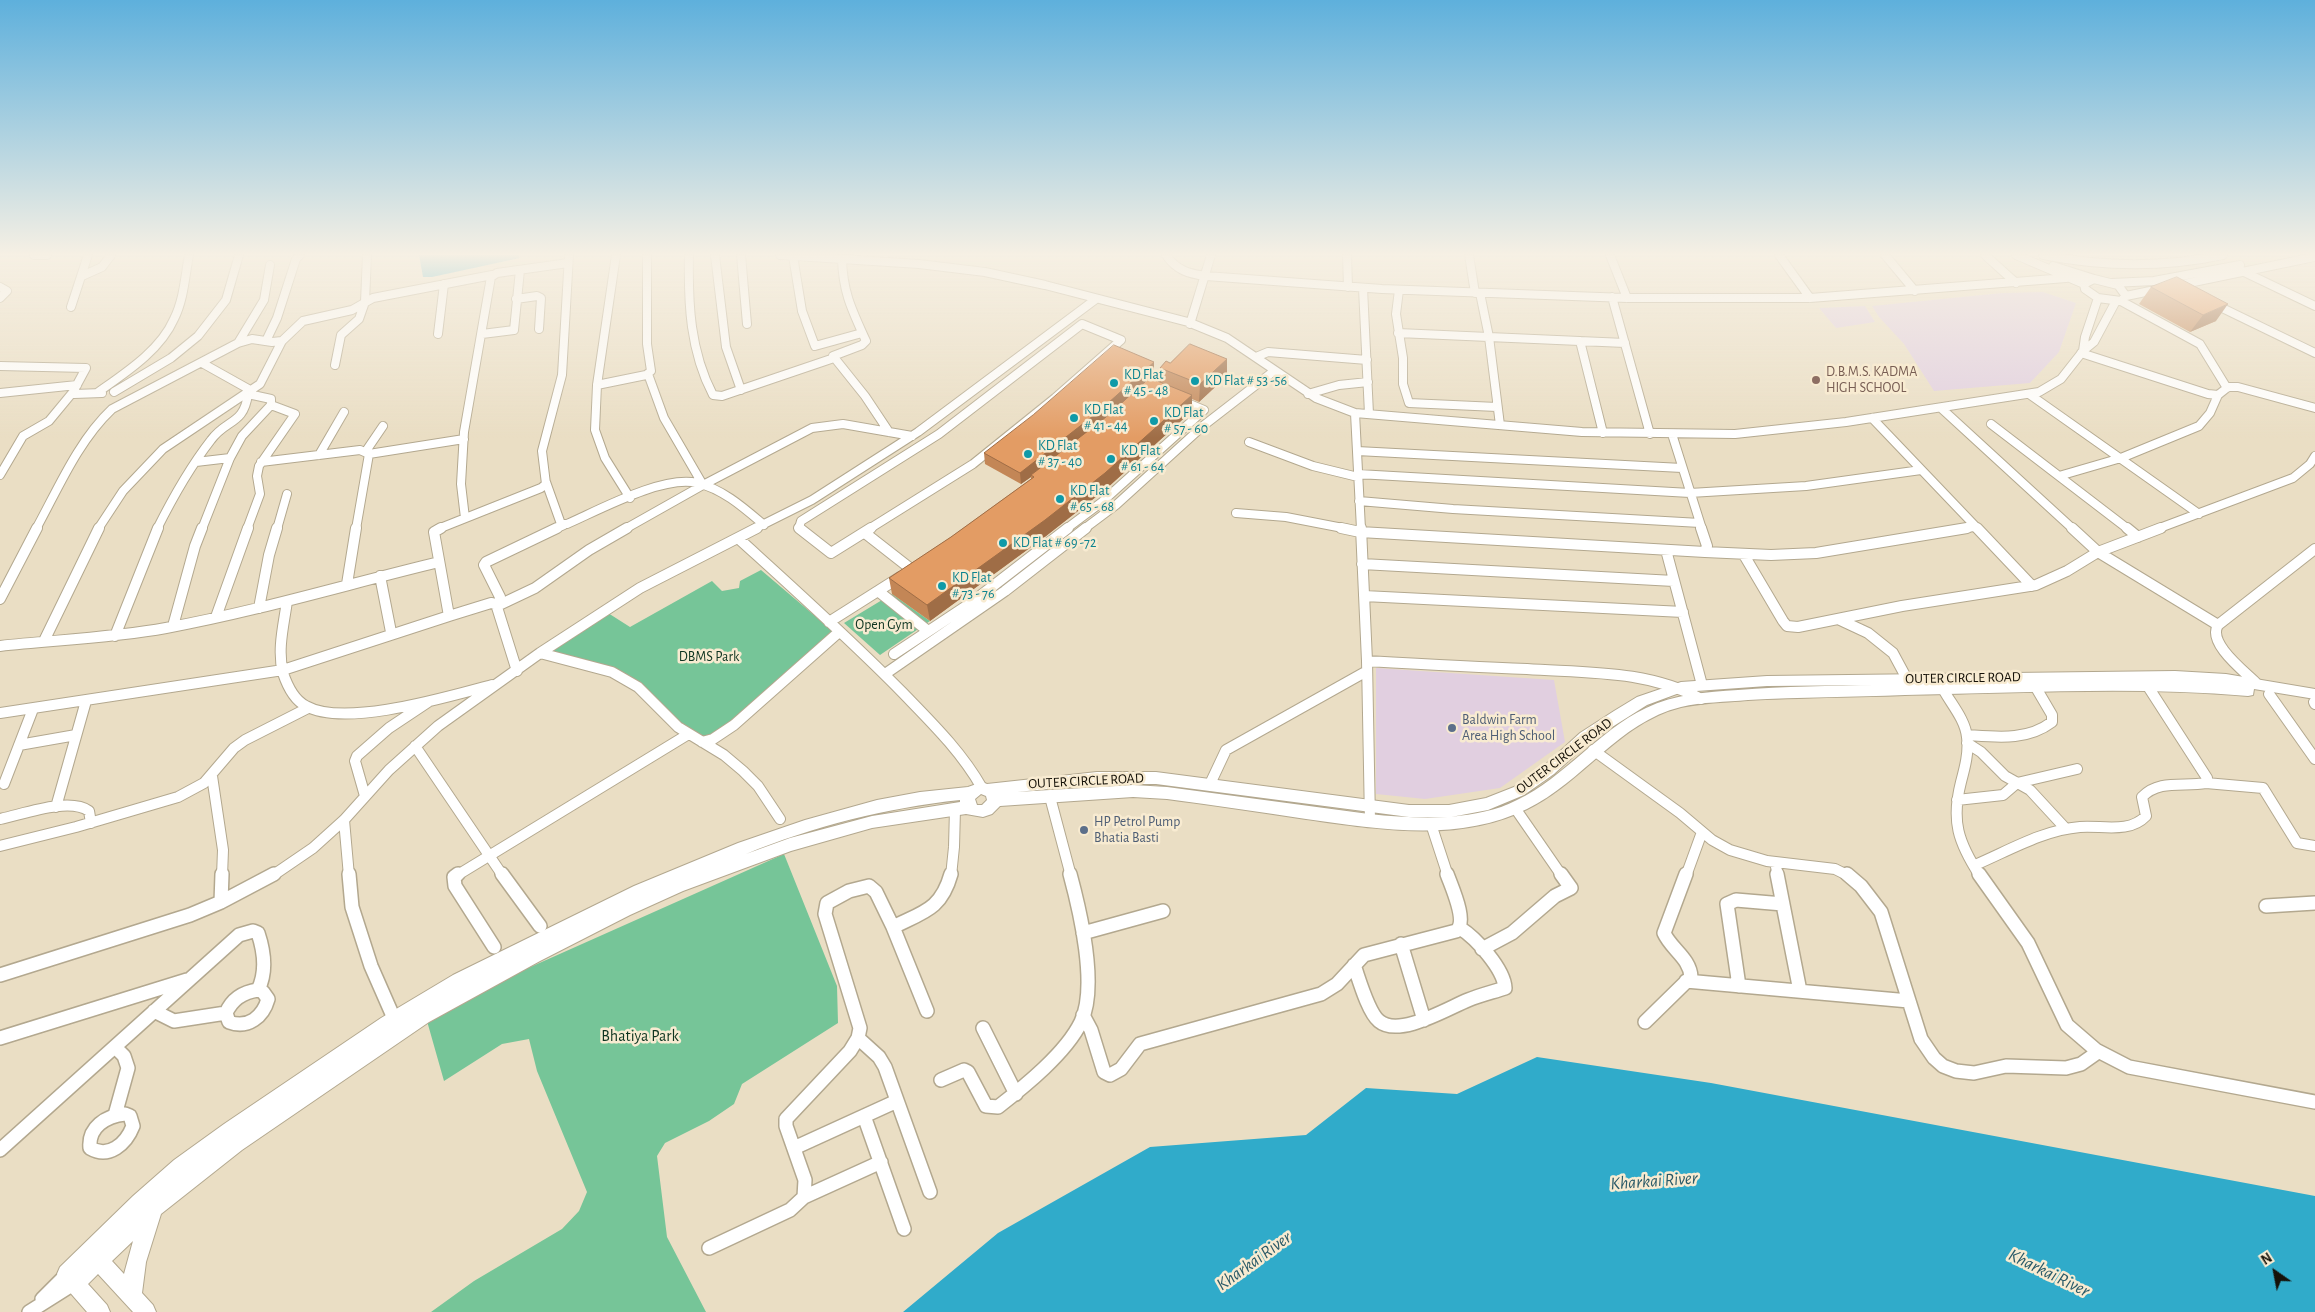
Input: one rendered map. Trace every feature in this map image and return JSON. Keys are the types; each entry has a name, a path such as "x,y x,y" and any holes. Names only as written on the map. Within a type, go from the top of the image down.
{"main road":[{"name":"OUTER CIRCLE ROAD","path":"977,798 1050,797 1133,791 1370,814 1431,824 1478,820 1515,808 1548,789 1593,750 1628,724 1652,711 1701,692 1767,681 2175,676 2256,683 2315,700"},
{"name":"OUTER CIRCLE ROAD","path":"977,798 1097,778 1156,778 1210,784 1306,799 1370,814 1449,811 1488,804 1520,791 1549,770 1585,737 1642,701 1680,687 1701,692 1811,692 2035,686 2193,685 2315,700"},
{"path":"98,1312 71,1278 181,1167 216,1141 397,1025 423,1016 624,910 694,880 790,845 841,830 977,798"},
{"path":"94,1255 236,1144 397,1025"},
{"path":"132,1297 133,1274 137,1254 153,1208"},
{"path":"94,1255 146,1312"}],"street":[{"path":"97,393 129,369 166,334 176,316"},
{"path":"114,392 170,358 198,336 213,316"},
{"path":"238,343 254,316"},
{"path":"266,341 278,316"},
{"path":"44,641 102,519 122,490 161,450 180,435 250,393 260,384 282,341 303,321 324,316"},
{"path":"335,365 341,335 360,316"},
{"path":"438,334 440,316"},
{"path":"466,518 461,485 464,439 474,368 485,316"},
{"path":"482,334 514,330 515,316"},
{"path":"539,329 540,316"},
{"path":"564,525 560,523 546,482 542,465 542,451 562,375 565,316"},
{"path":"607,316 597,385 594,416 595,430 599,445 630,498"},
{"path":"647,316 647,344 651,371 648,374 653,395 664,421 703,485"},
{"path":"691,316 692,334 701,370 716,396 741,390 834,358 834,354 864,343 866,341 855,316"},
{"path":"722,316 726,346 741,390"},
{"path":"746,316 747,324"},
{"path":"804,316 815,346 819,347 862,333"},
{"path":"0,975 190,915 221,902 282,870 313,848 344,820 414,746 438,726 540,653 640,588 812,500 912,436 1073,316"},
{"path":"1161,316 1208,329 1256,357 1308,394 1337,409 1355,413 1500,425 1603,433 1650,434 1735,434 1872,418 2029,394 2049,387 2060,379 2082,352 2094,342 2110,316"},
{"path":"1190,324 1193,316"},
{"path":"1364,316 1370,414"},
{"path":"1396,316 1403,358 1403,384 1409,403 1498,407"},
{"path":"1484,316 1489,337 1500,425"},
{"path":"1617,316 1650,434"},
{"path":"2082,352 2083,338 2094,316"},
{"path":"2151,316 2200,344 2227,388"},
{"path":"2239,316 2315,353"},
{"path":"1082,324 1121,340 1112,348 1055,398 973,464 831,553 799,528 801,521 938,434 1082,324"},
{"path":"1398,333 1625,343"},
{"path":"0,599 63,479 88,436 105,414 128,400 238,343 252,339 282,341"},
{"path":"1580,341 1603,433"},
{"path":"1112,348 1120,352"},
{"path":"1256,357 1268,352 1366,360"},
{"path":"2082,352 2208,394 2218,395"},
{"path":"834,358 889,432"},
{"path":"173,626 195,546 230,458 242,436 271,406 271,399 268,397 250,393 202,363"},
{"path":"0,366 86,368 75,388 50,421 23,436 0,475"},
{"path":"885,674 1005,590 1116,505 1203,426 1274,371"},
{"path":"597,385 648,374"},
{"path":"1308,394 1339,384 1368,382"},
{"path":"2059,476 2121,458 2199,426 2210,414 2218,395 2227,388 2238,387 2315,408"},
{"path":"75,388 78,394 114,392 128,400"},
{"path":"0,393 75,388"},
{"path":"115,636 151,542 168,507 217,431 244,412 250,393"},
{"path":"2029,394 2199,514"},
{"path":"894,654 971,603 1102,502 1204,410 1173,397"},
{"path":"216,617 260,494 257,476 261,462 295,414 271,406"},
{"path":"1941,408 2098,552 2218,625"},
{"path":"320,455 344,412"},
{"path":"1355,413 1367,666 1370,814"},
{"path":"1872,418 2032,586"},
{"path":"0,714 283,670 328,656 391,632 499,601 535,588 589,550 703,485 812,428 843,424 912,436"},
{"path":"1991,424 2138,537"},
{"path":"347,584 368,453 383,426"},
{"path":"1672,434 1707,546 1705,552"},
{"path":"261,462 360,450 368,453 464,439"},
{"path":"1249,442 1313,466 1358,475 1690,493 1744,493 1787,490 1921,470"},
{"path":"1357,450 1682,468"},
{"path":"1744,555 1783,622 1787,626 1798,627 1902,606 2032,586 2052,579 2098,552 2293,478 2310,464 2315,456"},
{"path":"196,462 230,458"},
{"path":"517,671 499,601 484,565 486,562 564,525 673,482 685,480 703,485 737,502 764,524"},
{"path":"449,616 434,532 439,528 541,488 546,482"},
{"path":"259,608 269,555 287,494"},
{"path":"1359,500 1453,509 1700,523"},
{"path":"1236,513 1286,517 1360,532 1744,555 1793,555 1837,550 1974,527"},
{"path":"829,622 915,567 865,533"},
{"path":"738,538 885,674 960,751 973,770 977,798 943,896 935,906 893,927"},
{"path":"2256,683 2215,638 2214,630 2315,549"},
{"path":"1666,550 1701,692"},
{"path":"0,646 115,636 173,626 259,608 439,562"},
{"path":"1362,564 1674,581"},
{"path":"380,576 391,632"},
{"path":"878,591 928,631"},
{"path":"1364,596 1682,612"},
{"path":"287,601 281,645 283,670 286,682 296,698 308,708 326,713 389,708 498,684"},
{"path":"1838,619 1868,633 1893,653 1907,679"},
{"path":"702,742 713,739 734,726 840,632"},
{"path":"540,653 612,672 638,687 687,735 724,755 758,786 780,819"},
{"path":"1210,784 1226,750 1367,666 1614,674 1651,679 1680,687"},
{"path":"1967,739 2023,736 2040,732 2049,726 2052,722 2052,715 2035,686"},
{"path":"2147,686 2207,778 2206,784"},
{"path":"1943,689 1967,739 1997,770 2037,796 2066,829"},
{"path":"2269,694 2315,759"},
{"path":"365,796 355,761 357,756 389,728 433,699"},
{"path":"56,807 86,701"},
{"path":"0,846 92,823 178,796 204,783 239,744 308,708"},
{"path":"4,784 33,709"},
{"path":"19,745 76,735"},
{"path":"494,948 453,882 454,877 687,735"},
{"path":"1967,739 1967,752 1954,812 1958,830 1975,865 2022,932 2036,957 2066,1023 2081,1040 2098,1052 2129,1067 2315,1102"},
{"path":"414,746 488,855 540,926"},
{"path":"1593,750 1680,813 1702,832 1730,850 1775,862 1835,869 1848,875 1861,886 1881,912 1926,1048 1939,1062 1956,1071 1974,1073 2006,1066 2066,1068 2081,1064 2098,1052"},
{"path":"1957,800 2003,794 2017,783 2077,769"},
{"path":"212,776 223,850 221,902"},
{"path":"1975,865 2066,829 2118,827 2140,822 2146,816 2142,797 2148,791 2168,785 2206,784 2263,788 2297,843 2304,846 2315,846"},
{"path":"941,1080 964,1070 968,1072 981,1100 986,1106 998,1107 1016,1094 1074,1035 1083,1015 1087,983 1083,933 1050,797"},
{"path":"0,819 68,804 82,806 89,811 92,823"},
{"path":"1482,949 1512,933 1555,896 1571,888 1544,853 1515,808"},
{"path":"344,820 352,907 371,966 397,1025"},
{"path":"1431,824 1462,920 1460,928"},
{"path":"1645,1022 1691,977 1690,966 1669,942 1664,933 1702,832"},
{"path":"1775,862 1800,991"},
{"path":"804,1197 804,1180 786,1126 786,1119 840,1062 858,1038 860,1028 824,914 824,908 834,898 869,886 876,892 893,927 927,1011"},
{"path":"1739,986 1726,908 1727,904 1736,900 1783,904"},
{"path":"2266,906 2315,903"},
{"path":"1083,933 1163,911"},
{"path":"1083,1015 1091,1030 1104,1072 1106,1075 1110,1075 1122,1069 1135,1048 1140,1044 1321,994 1337,984 1354,965 1364,954 1460,928 1470,934 1482,949 1505,982 1505,988 1470,999 1424,1020 1400,1026 1380,1023 1374,1016 1354,965"},
{"path":"0,1150 239,936 254,931 258,933 260,938 263,968 263,978 258,990"},
{"path":"1401,944 1424,1020"},
{"path":"0,1038 190,979"},
{"path":"1686,981 1909,1001"},
{"path":"258,990 263,992 268,999 264,1010 247,1024 234,1025 226,1018 226,1013 238,996 258,990"},
{"path":"154,1011 166,1019 174,1021 226,1013"},
{"path":"983,1028 1016,1094"},
{"path":"858,1038 879,1057 930,1192"},
{"path":"115,1047 124,1056 128,1068 115,1114"},
{"path":"794,1148 897,1101"},
{"path":"864,1116 904,1229"},
{"path":"710,1248 790,1210 804,1197 881,1162"},
{"path":"29,1312 71,1278"}],"shaded area":[{"path":"1826,316 1871,316 1875,322 1836,328"},
{"path":"2071,316 2059,352 2030,383 1934,391 1904,344 1879,317"},
{"path":"1376,668 1554,680 1565,742 1500,788 1425,799 1376,794"}],"green space":[{"name":"DBMS Park","path":"761,570 835,633 718,736 703,736 686,727 630,676 546,651 608,613 630,627 712,581 722,591 739,588 740,581"},
{"name":"Open Gym","path":"892,594 930,621 880,655 844,623"},
{"name":"Bhatiya Park","path":"784,854 837,986 838,1023 742,1084 734,1104 709,1121 665,1143 657,1156 667,1237 706,1312 431,1312 474,1281 562,1229 579,1211 587,1192 537,1071 529,1039 502,1044 444,1081 425,1014"}],"water":[{"name":"Kharkai River","path":"1537,1057 1711,1083 2315,1196 2315,1312 903,1312 998,1233 1150,1147 1306,1135 1366,1088 1457,1094"}],"building":[{"path":"1190,344 1227,359 1200,384 1160,368 1166,361 1170,363"},
{"path":"1114,345 1154,362 1098,412 1020,473 984,453 1033,415"},
{"path":"1150,378 1192,395 1105,473 1045,520 927,605 889,578 951,537 1034,477 1031,475 1106,417"}],"place":[{"name":"D.B.M.S. KADMA HIGH SCHOOL","path":"1816,380"},
{"name":"KD Flat # 53 -56","path":"1195,381"},
{"name":"KD Flat # 45 - 48","path":"1114,383"},
{"name":"KD Flat # 41 - 44","path":"1074,418"},
{"name":"KD Flat # 57 - 60","path":"1154,421"},
{"name":"KD Flat # 37 - 40","path":"1028,454"},
{"name":"KD Flat # 61 - 64","path":"1111,459"},
{"name":"KD Flat # 65 - 68","path":"1060,499"},
{"name":"KD Flat # 69 -72","path":"1003,543"},
{"name":"KD Flat # 73 - 76","path":"942,586"},
{"name":"Baldwin Farm Area High School","path":"1452,728"},
{"name":"HP Petrol Pump Bhatia Basti","path":"1084,830"}]}
